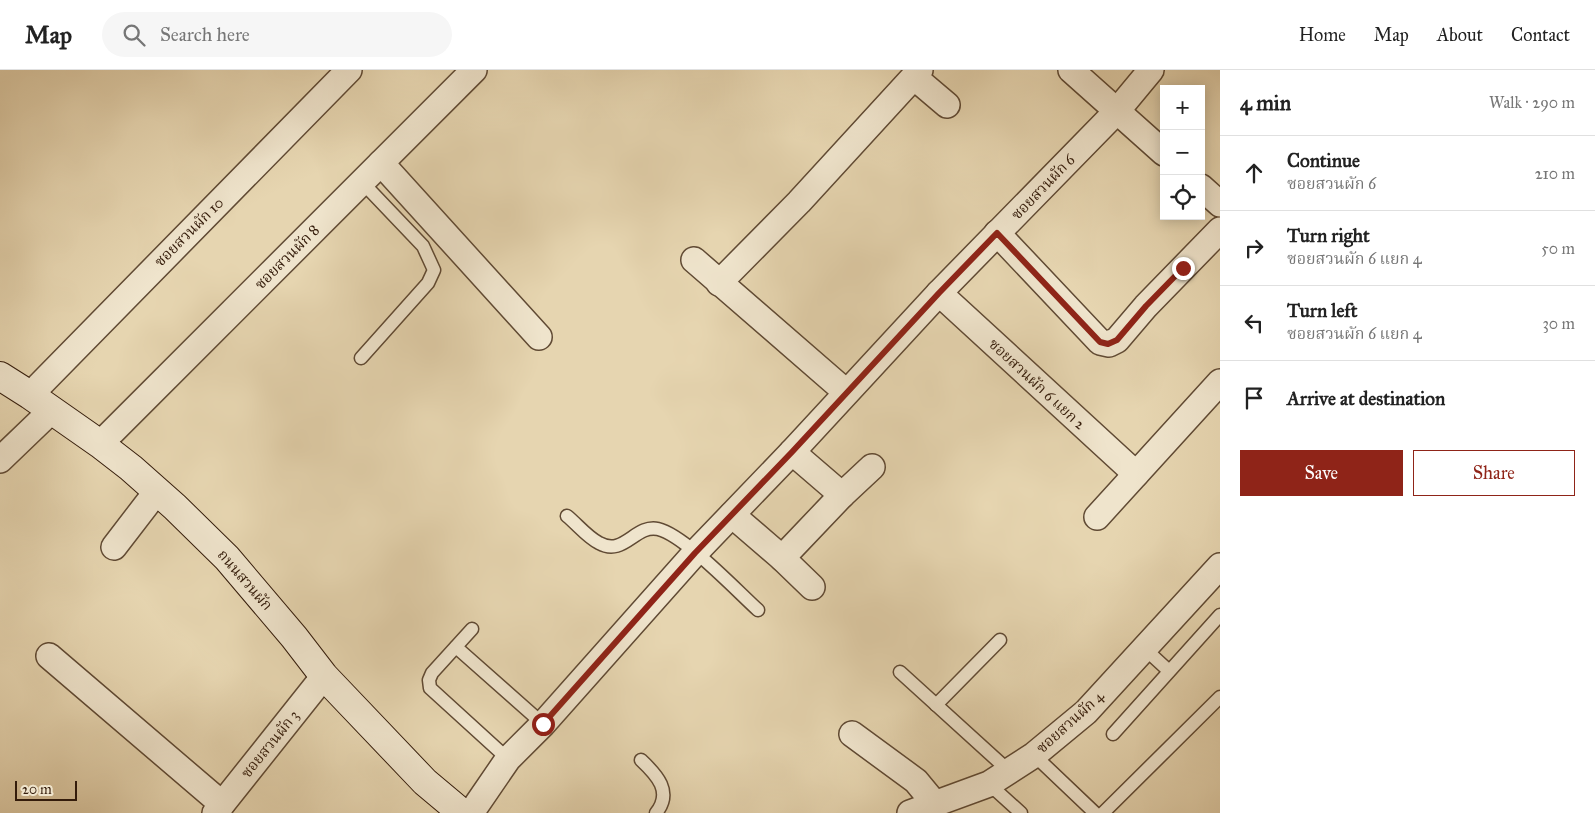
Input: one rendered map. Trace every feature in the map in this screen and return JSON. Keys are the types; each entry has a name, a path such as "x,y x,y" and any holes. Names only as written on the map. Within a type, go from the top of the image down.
{"street":[{"name":"ซอยสวนผัก 10","path":"30,395 349,70"},
{"name":"ซอยสวนผัก 8","path":"100,444 474,70"},
{"path":"1071,70 1111,116 1158,159"},
{"name":"ซอยสวนผัก 6","path":"470,813 508,759 543,724 695,553 792,452 939,293 1111,116 1151,70"},
{"path":"719,283 799,202 917,74 947,105"},
{"path":"382,163 539,336"},
{"path":"1205,191 1220,204"},
{"path":"997,233 1100,342 1108,344 1117,340 1146,306 1220,230"},
{"path":"694,260 846,392"},
{"name":"ซอยสวนผัก 6 แยก 2","path":"939,293 1136,474"},
{"name":"ถนนสวนผัก","path":"0,376 100,444 157,491 227,558 294,637 324,676 425,782 462,813"},
{"path":"1097,517 1220,382"},
{"path":"0,460 51,411"},
{"path":"792,452 842,495"},
{"path":"782,558 842,495 872,467"},
{"path":"114,547 157,491"},
{"path":"732,515 812,587"},
{"name":"ซอยสวนผัก 4","path":"910,813 952,804 999,778 1034,755 1086,712 1220,566"},
{"path":"49,656 219,808"},
{"name":"ซอยสวนผัก 3","path":"219,808 324,676"},
{"path":"852,734 916,781 952,804"}],"lane":[{"path":"361,358 428,283 434,270 423,246 362,182"},
{"path":"567,516 599,543 612,547 626,543 644,530 657,529 674,536 758,610"},
{"path":"1113,734 1220,615"},
{"path":"472,629 432,673 429,680 430,688 508,759"},
{"path":"936,705 1000,640"},
{"path":"456,647 543,724"},
{"path":"1144,648 1169,671"},
{"path":"900,672 936,705 999,778 1021,813"},
{"path":"1103,813 1220,697"},
{"path":"1034,755 1095,813"},
{"path":"641,760 653,772 664,790 662,806 656,813"}],"route":[{"path":"543,724 659,596 695,553 997,233 1100,342 1108,344 1117,340 1146,306 1183,268"}]}
